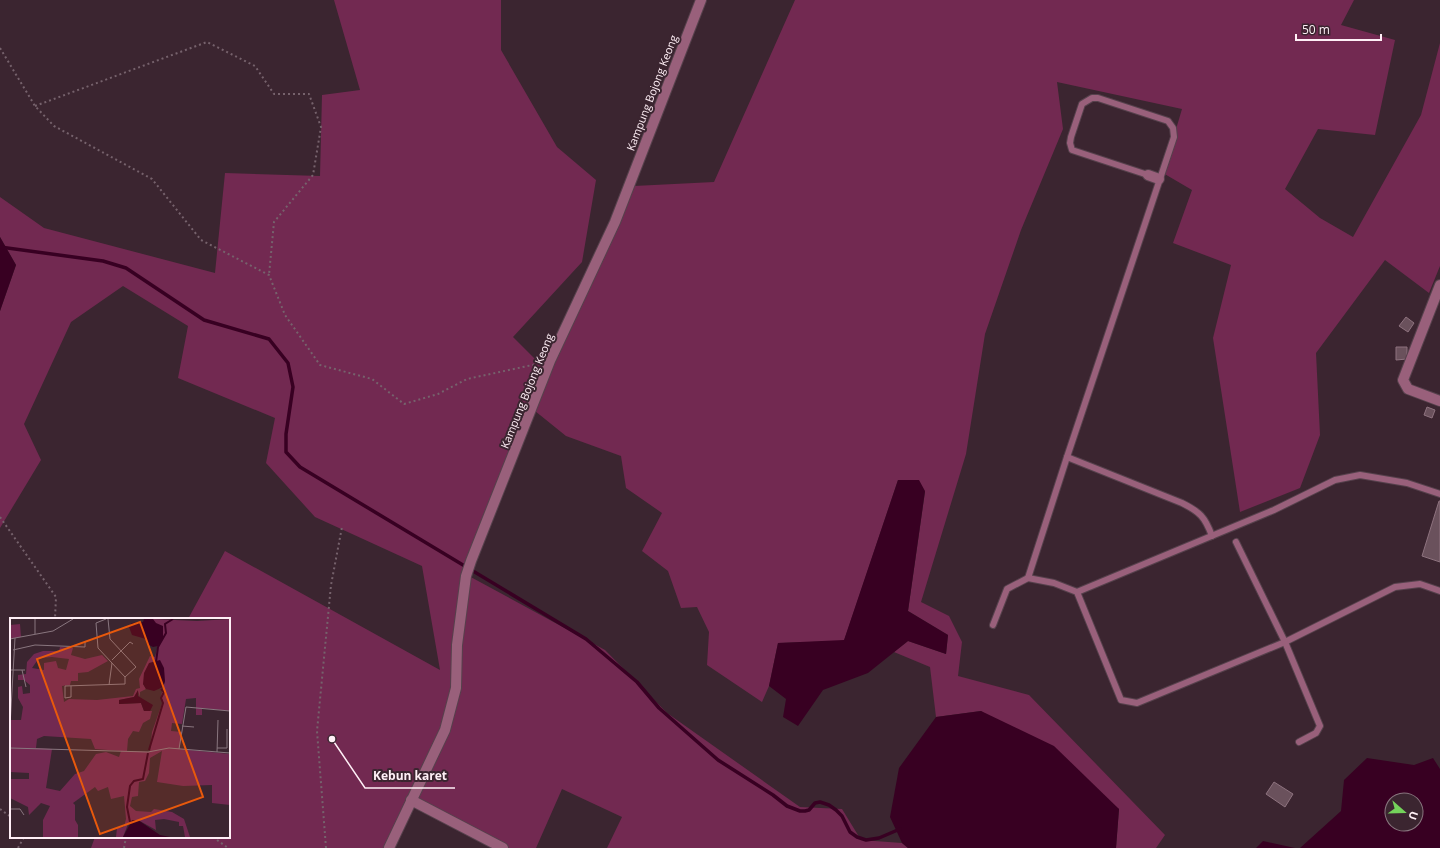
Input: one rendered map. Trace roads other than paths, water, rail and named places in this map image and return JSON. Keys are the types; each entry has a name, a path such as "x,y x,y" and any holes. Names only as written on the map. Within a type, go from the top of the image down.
{"street":[{"name":"Kampung Bojong Keong","path":"389,848 445,730 456,688 457,645 466,576 471,561 550,361 615,222 701,0"},
{"path":"1148,175 1158,179"},
{"path":"1440,285 1403,380 1408,390 1440,401"},
{"path":"411,800 503,848"}],"lane":[{"path":"1028,578 1158,179 1174,137 1173,128 1168,121 1098,98 1092,98 1082,104 1071,137 1070,143 1072,150 1148,175"},
{"path":"1067,457 1196,510 1207,522 1212,536"},
{"path":"993,625 1007,589 1028,578 1054,583 1077,592 1256,518 1335,480 1360,475 1406,483 1440,494"},
{"path":"1236,542 1285,642 1320,726 1316,733 1299,742"},
{"path":"1077,592 1121,700 1137,703 1285,642 1395,587 1420,584 1440,591"}],"waterway":[{"path":"0,247 103,261 126,268 204,320 269,339 288,363 293,387 286,434 286,452 300,467 586,639 637,682 659,708 718,760 773,795 787,806 800,811 805,811 809,810 815,803 820,802 829,805 842,816 850,832 857,837 866,840 879,838 900,829"}],"place":[{"name":"Kebun karet","path":"332,739"}]}
